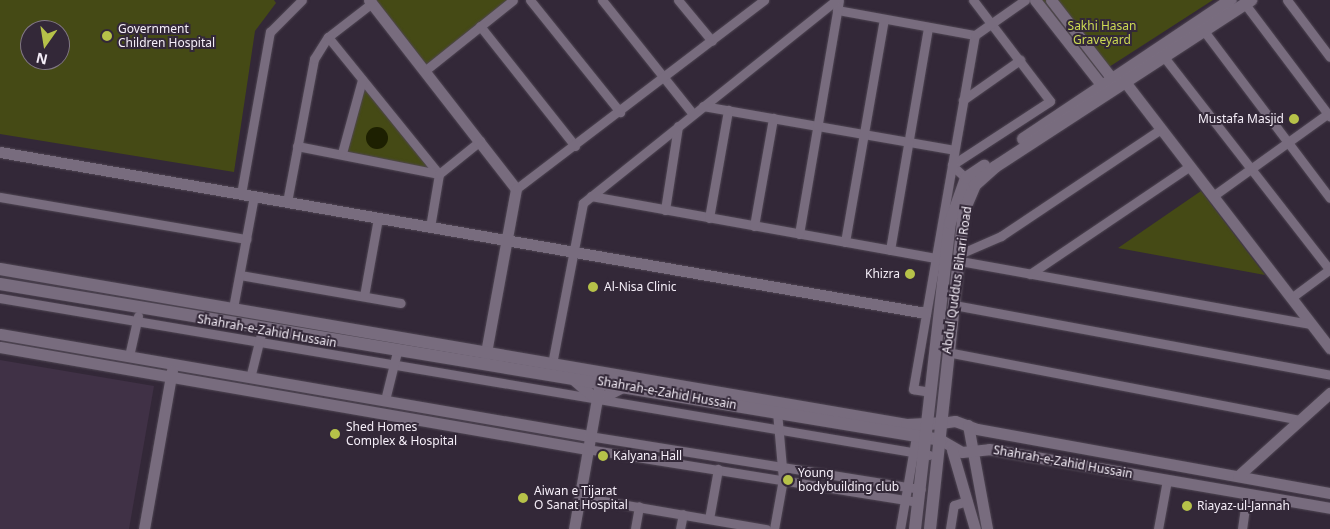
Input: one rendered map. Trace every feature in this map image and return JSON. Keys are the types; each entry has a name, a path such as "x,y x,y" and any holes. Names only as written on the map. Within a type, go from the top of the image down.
{"main road":[{"path":"970,182 1113,85 1231,0"},
{"path":"1113,85 1164,57 1248,2"},
{"name":"Abdul Quddus Bihari Road","path":"930,529 942,440 941,423 947,352 961,257 964,211 970,182"},
{"name":"Abdul Quddus Bihari Road","path":"915,529 921,489 919,454 921,431 931,392 950,223 970,182"},
{"name":"Shahrah-e-Zahid Hussain","path":"0,269 643,380 921,431 942,440"},
{"name":"Shahrah-e-Zahid Hussain","path":"0,284 262,330 395,358 600,382 777,412 921,431 941,423"},
{"path":"242,327 246,311"}],"street":[{"path":"427,70 513,0"},
{"path":"530,0 620,112"},
{"path":"602,0 693,114"},
{"path":"678,0 712,41"},
{"path":"748,0 754,8"},
{"path":"486,353 505,240 516,189 665,78 764,0"},
{"path":"799,234 838,0"},
{"path":"552,364 572,252 583,203 838,0"},
{"path":"952,165 1050,101 993,24 972,0"},
{"path":"837,10 975,35 1025,0"},
{"path":"1035,0 1113,85 1161,129 1309,324 1330,348"},
{"path":"1051,0 1113,85"},
{"path":"1287,0 1330,57"},
{"path":"241,194 270,32 300,1"},
{"path":"288,202 309,76 328,37 370,2 427,70 516,189"},
{"path":"1213,196 1286,143 1329,116 1248,2"},
{"path":"845,242 884,19"},
{"path":"480,26 575,146"},
{"path":"890,250 928,27"},
{"path":"1204,31 1286,143 1330,198"},
{"path":"931,392 913,389 975,35"},
{"path":"328,37 439,174"},
{"path":"1164,57 1250,170 1330,269 1291,298"},
{"path":"963,100 1020,60"},
{"path":"342,153 362,80"},
{"path":"703,106 954,150"},
{"path":"709,218 728,110"},
{"path":"754,226 773,118"},
{"path":"665,210 678,126"},
{"path":"961,257 1001,236 1161,129"},
{"path":"430,227 439,174 480,141"},
{"path":"297,146 342,153 439,174"},
{"path":"0,152 925,313"},
{"path":"952,165 970,182"},
{"path":"1030,274 1190,166"},
{"path":"233,308 254,196"},
{"path":"592,196 935,258"},
{"path":"0,197 246,239"},
{"path":"364,296 378,218"},
{"path":"961,257 1030,274 1309,324"},
{"path":"240,275 401,303"},
{"path":"0,298 256,342 395,358 597,400 778,432 939,456"},
{"path":"954,305 1330,375"},
{"path":"129,356 139,308"},
{"path":"250,378 256,342 262,330"},
{"path":"0,334 589,436 921,489"},
{"path":"0,347 588,449 919,502"},
{"path":"947,352 1300,420"},
{"path":"386,400 395,358"},
{"path":"536,362 571,378 597,400"},
{"path":"144,529 173,364"},
{"path":"597,400 625,386 643,380"},
{"path":"574,529 600,382"},
{"path":"1238,476 1330,393"},
{"path":"774,529 783,480 777,412"},
{"name":"Shahrah-e-Zahid Hussain","path":"941,423 955,421 968,425 1330,492"},
{"path":"968,425 969,452 987,529"},
{"path":"942,440 952,450 975,529"},
{"name":"Shahrah-e-Zahid Hussain","path":"952,450 969,452 989,449 1330,508"},
{"path":"900,529 907,487 919,454"},
{"path":"709,519 718,469"},
{"path":"1158,529 1167,480"},
{"path":"1242,529 1248,494"},
{"path":"580,497 766,529"},
{"path":"950,529 954,505 968,501"},
{"path":"636,529 639,506"},
{"path":"680,529 683,514"}],"shaded area":[{"path":"377,127 385,130 388,138 385,146 377,149 369,146 366,138 369,130"},
{"path":"0,360 154,386 129,529 0,529"}],"green space":[{"path":"0,0 274,0 276,3 255,31 234,172 0,134"},
{"path":"368,0 514,0 427,69"},
{"name":"Sakhi Hasan Graveyard","path":"1035,0 1213,0 1095,76"},
{"path":"362,80 439,174 342,153"},
{"path":"1201,191 1265,275 1118,248"}],"place":[{"name":"Government Children Hospital","path":"107,36"},
{"name":"Mustafa Masjid","path":"1294,119"},
{"name":"Khizra","path":"910,274"},
{"name":"Al-Nisa Clinic","path":"593,287"},
{"name":"Shed Homes Complex & Hospital","path":"335,434"},
{"name":"Kalyana Hall","path":"603,456"},
{"name":"Young bodybuilding club","path":"788,480"},
{"name":"Aiwan e Tijarat O Sanat Hospital","path":"523,498"},
{"name":"Riayaz-ul-Jannah","path":"1187,506"}]}
